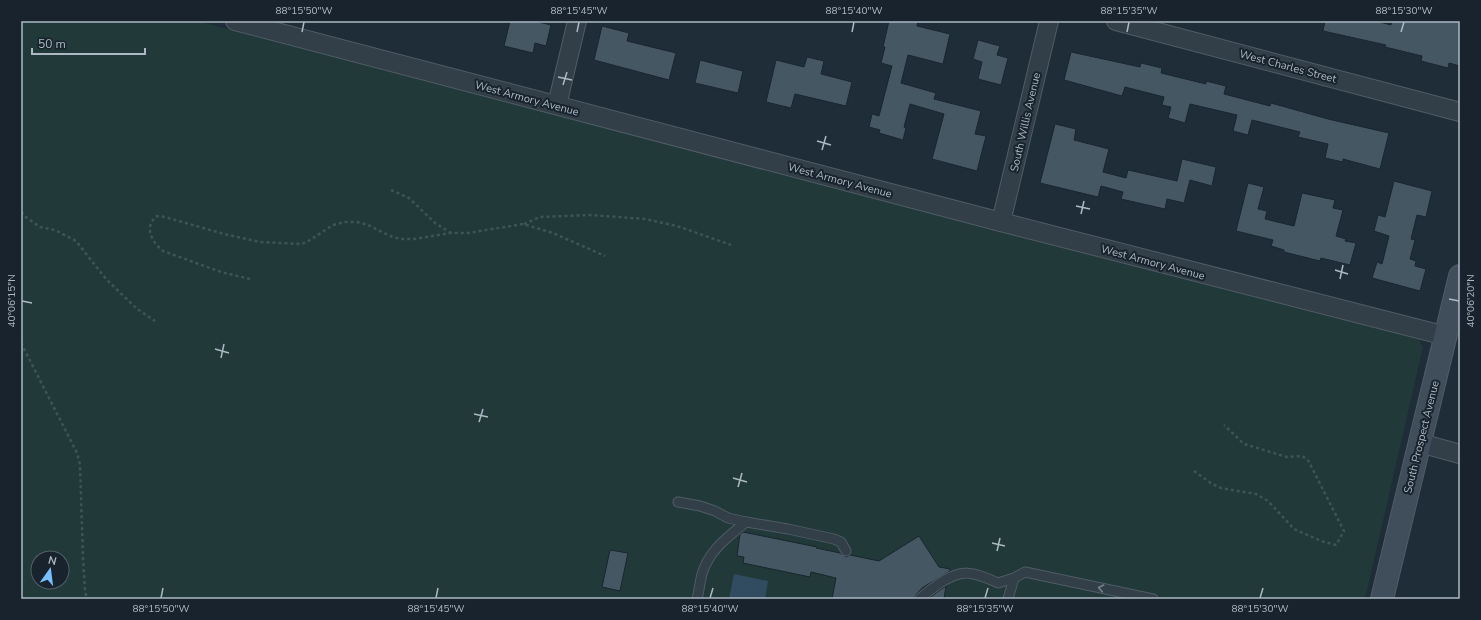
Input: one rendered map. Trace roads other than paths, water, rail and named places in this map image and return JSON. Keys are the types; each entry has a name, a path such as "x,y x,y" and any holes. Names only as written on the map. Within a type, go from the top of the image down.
{"main road":[{"name":"South Prospect Avenue","path":"1382,599 1460,276"}],"street":[{"name":"West Armory Avenue","path":"235,21 556,106 1446,336"},
{"path":"556,106 577,21"},
{"name":"South Willis Avenue","path":"1002,222 1050,21"},
{"name":"West Charles Street","path":"1116,21 1460,112"},
{"path":"1420,443 1460,454"}],"lane":[{"path":"678,502 700,506 715,511 728,518 834,539 842,542 846,551"},
{"path":"697,599 702,573 710,556 718,545 746,522"},
{"path":"920,599 953,575 959,573 968,573 998,583 1014,578 1025,572 1153,599"},
{"path":"1008,599 1014,578"}],"water":[{"path":"734,574 768,581 765,599 729,599"}]}
